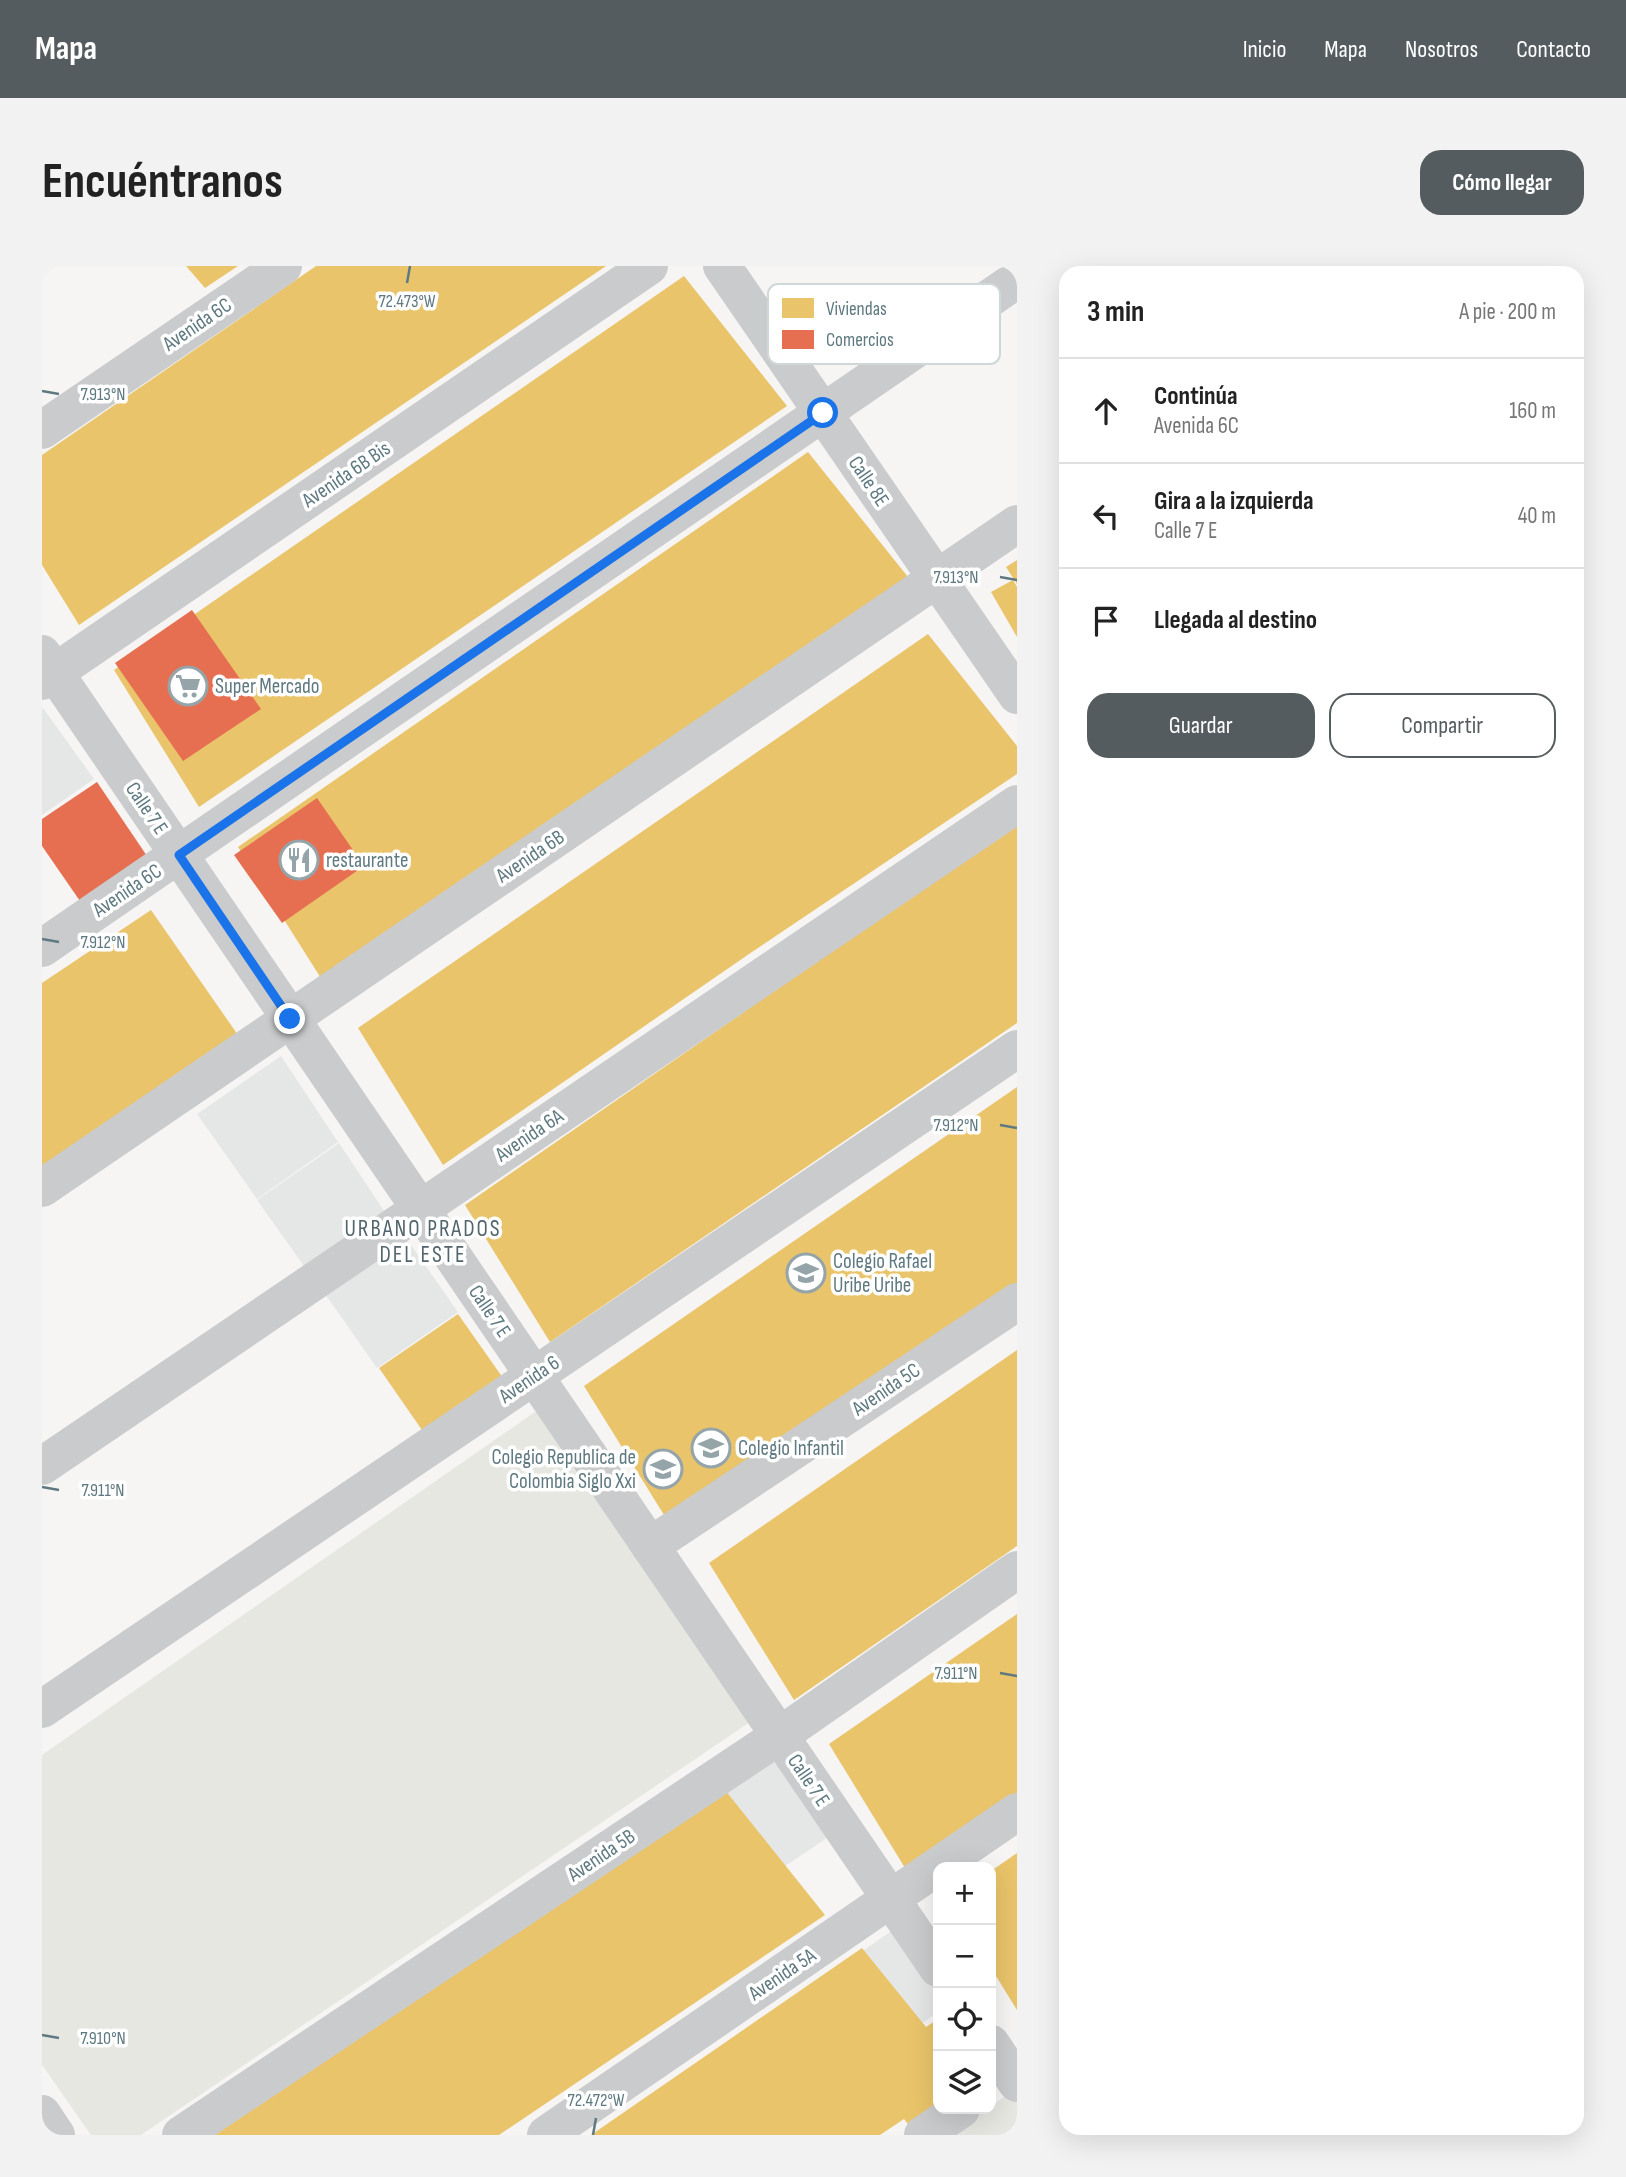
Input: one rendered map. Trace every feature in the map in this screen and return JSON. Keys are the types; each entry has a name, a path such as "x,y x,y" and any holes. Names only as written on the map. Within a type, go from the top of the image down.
{"street":[{"name":"Avenida 6C","path":"42,430 283,266"},
{"name":"Avenida 6B Bis","path":"46,670 649,266"},
{"name":"Calle 8E","path":"722,266 768,333"},
{"name":"Calle 8E","path":"789,364 1017,695"},
{"name":"Avenida 6C","path":"42,948 892,364"},
{"name":"Avenida 6B","path":"42,1188 1017,524"},
{"name":"Calle 7 E","path":"46,670 179,855 933,1961"},
{"name":"Avenida 6A","path":"42,1466 1017,804"},
{"name":"Avenida 6","path":"42,1709 1017,1049"},
{"name":"Avenida 5C","path":"650,1546 1017,1302"},
{"name":"Avenida 5B","path":"181,2135 779,1736 1017,1570"},
{"name":"Avenida 5A","path":"546,2135 1017,1812"},
{"path":"42,2114 56,2135"},
{"path":"923,2135 954,2114"}],"shaded area":[{"path":"42,709 94,779 42,815"},
{"path":"281,1056 338,1142 257,1199 197,1114"},
{"path":"339,1143 388,1217 309,1273 257,1200"},
{"path":"404,1235 458,1312 377,1368 323,1291"},
{"path":"542,1407 750,1722 141,2135 91,2135 42,2065 42,1755"},
{"path":"784,1749 839,1830 745,1893 690,1812"},
{"path":"903,1923 933,1966 933,2015 865,2063 811,1987"},
{"path":"1012,2091 1017,2099 1017,2135 950,2135 980,2114 996,2114 996,2102"}],"building: Viviendas":[{"path":"186,266 238,266 205,288"},
{"path":"316,266 606,266 79,625 42,565 42,455"},
{"path":"684,276 787,406 199,807 114,670"},
{"path":"808,452 912,582 324,983 238,847"},
{"path":"1017,560 1017,584 1006,567"},
{"path":"1013,580 1017,587 1017,637 991,592"},
{"path":"928,634 1017,746 1017,774 749,954 443,1165 358,1028"},
{"path":"1017,823 1017,1023 550,1342 465,1205"},
{"path":"151,910 247,1048 42,1178 42,983"},
{"path":"1017,1087 1017,1285 669,1523 584,1386"},
{"path":"458,1314 510,1388 431,1443 379,1368"},
{"path":"1017,1350 1017,1546 794,1700 709,1563"},
{"path":"1017,1614 1017,1810 941,1862 933,1862 933,1867 913,1881 829,1744"},
{"path":"721,1785 825,1915 499,2135 215,2135"},
{"path":"1017,1853 1017,2010 996,1976 996,1868"},
{"path":"862,1948 926,2027 933,2022 933,2114 914,2132 904,2119 880,2135 591,2135"}],"building: Comercios":[{"name":"Super Mercado","path":"192,610 261,709 183,761 115,663"},
{"path":"97,782 147,856 80,901 42,846 42,819"},
{"name":"restaurante","path":"317,798 364,866 282,923 234,855"}],"place":[{"name":"Super Mercado","path":"188,686"},
{"name":"restaurante","path":"299,860"},
{"name":"Colegio Rafael Uribe Uribe","path":"806,1273"},
{"name":"Colegio Infantil","path":"711,1448"},
{"name":"Colegio Republica de Colombia Siglo Xxi","path":"663,1469"}],"district":[{"name":"URBANO PRADOS DEL ESTE","path":"423,1241"}],"route":[{"path":"290,1019 179,855 823,413"}]}
